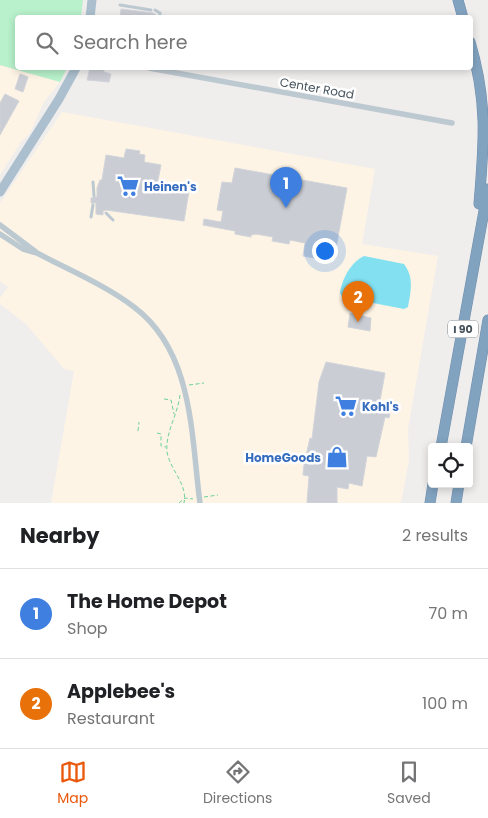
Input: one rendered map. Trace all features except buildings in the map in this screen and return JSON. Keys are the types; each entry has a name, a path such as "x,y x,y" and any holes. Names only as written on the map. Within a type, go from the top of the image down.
{"highway":[{"path":"458,0 462,15"},
{"path":"473,54 482,88 485,122 473,272"},
{"name":"I 90","path":"441,443 488,188"},
{"name":"I 90","path":"467,443 488,320"},
{"path":"430,503 432,488"},
{"path":"456,503 458,488"}],"main road":[{"path":"90,15 92,0"},
{"path":"0,192 59,99 75,70"}],"street":[{"name":"Center Road","path":"160,70 452,123"},
{"path":"0,225 27,243 37,254"},
{"path":"0,234 23,250 37,254 119,297 143,313 171,350 181,386 200,503"}],"lane":[{"path":"120,5 153,10 160,13 160,15"},
{"path":"93,182 94,196"},
{"path":"91,217 93,205"},
{"path":"92,210 97,211"},
{"path":"106,213 113,220"}],"path":[{"path":"184,503 184,490 168,458 167,447 179,403 181,386 204,383"},
{"path":"164,399 171,400 176,415"},
{"path":"138,431 139,422"},
{"path":"157,433 161,434 161,446 167,447"}],"shaded area":[{"path":"0,65 60,82 44,102 30,133 21,142 0,175"},
{"path":"62,112 375,169 362,244 438,256 408,429 409,460 401,503 51,503 74,371 64,369 26,324 0,304 0,298 8,287 0,281 0,203"}],"green space":[{"path":"0,0 83,0 81,15 15,15 15,69 0,65"},
{"path":"18,70 66,70 60,82"}],"water":[{"path":"364,256 404,264 410,279 411,290 408,307 404,309 342,297 340,293 345,277 355,262"}],"place":[{"name":"Heinen's","path":"128,186"},
{"name":"The Home Depot","path":"286,208"},
{"name":"Applebee's","path":"358,322"},
{"name":"Kohl's","path":"346,406"},
{"name":"HomeGoods","path":"337,457"}]}
